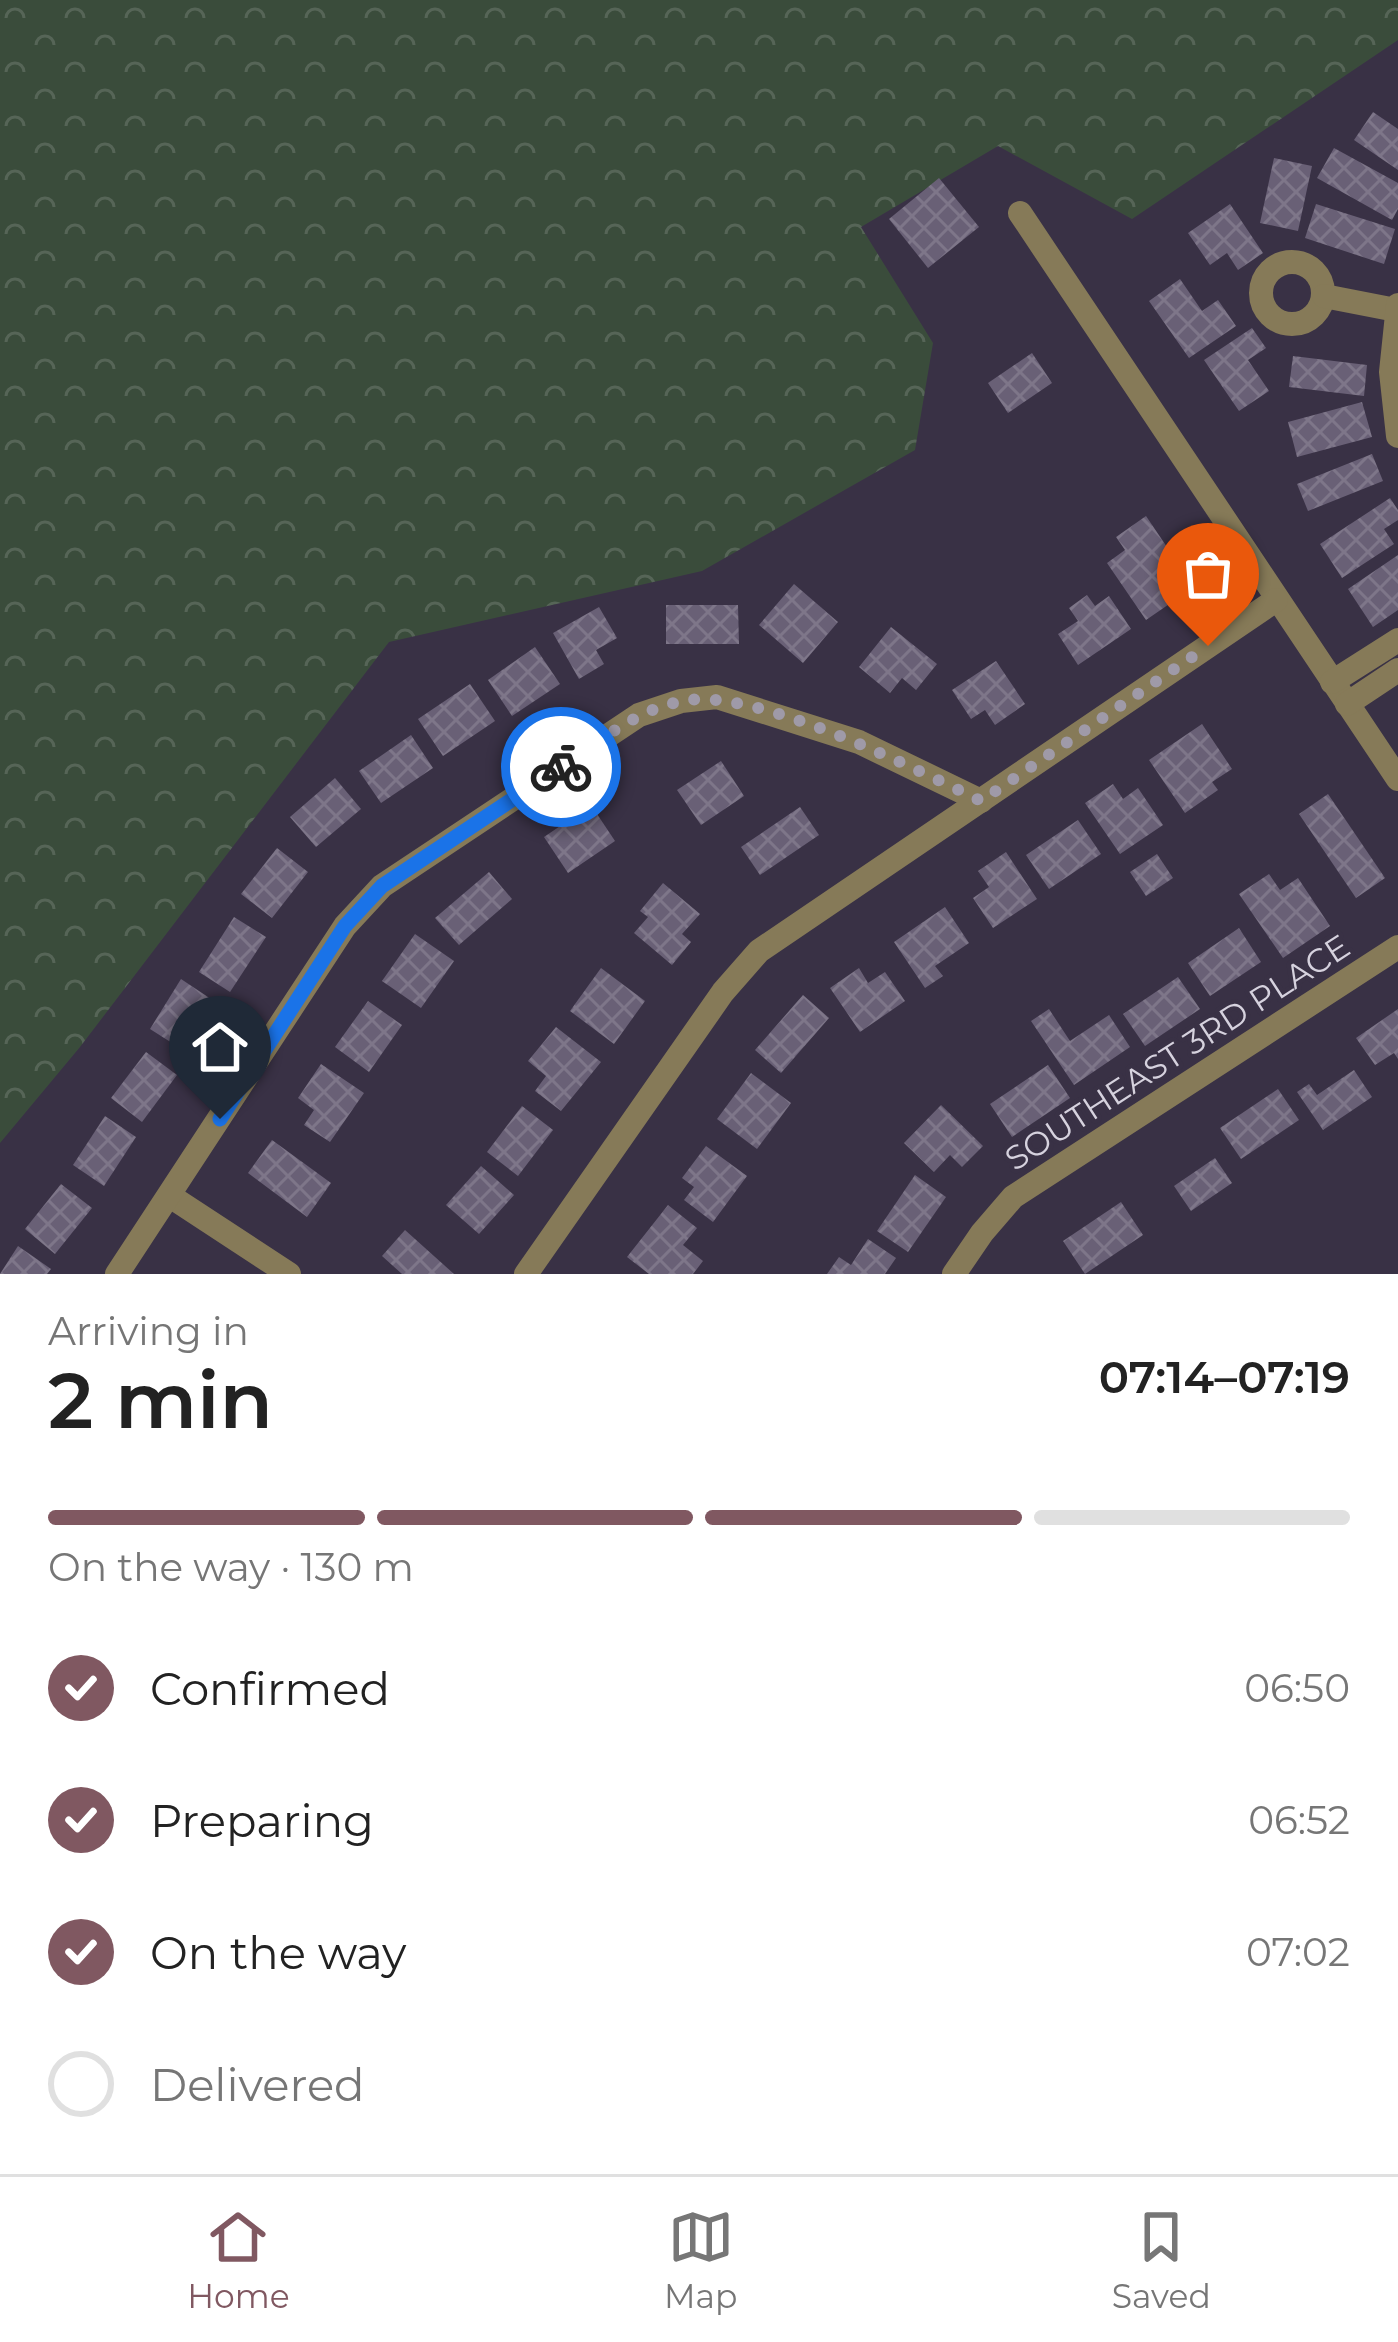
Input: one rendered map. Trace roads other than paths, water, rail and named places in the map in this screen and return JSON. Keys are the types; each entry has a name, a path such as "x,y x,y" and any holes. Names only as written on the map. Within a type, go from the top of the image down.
{"street":[{"path":"1020,213 1398,779"},
{"path":"1324,296 1397,308 1391,372 1398,436"},
{"path":"526,1274 723,992 759,951 1276,600"},
{"path":"1332,682 1398,640"},
{"path":"1347,704 1398,670"},
{"path":"117,1274 345,926 382,886 639,716 680,701 717,697 859,742 981,801"},
{"name":"SOUTHEAST 3RD PLACE","path":"954,1274 1013,1197 1398,947"},
{"path":"170,1196 289,1274"}]}
